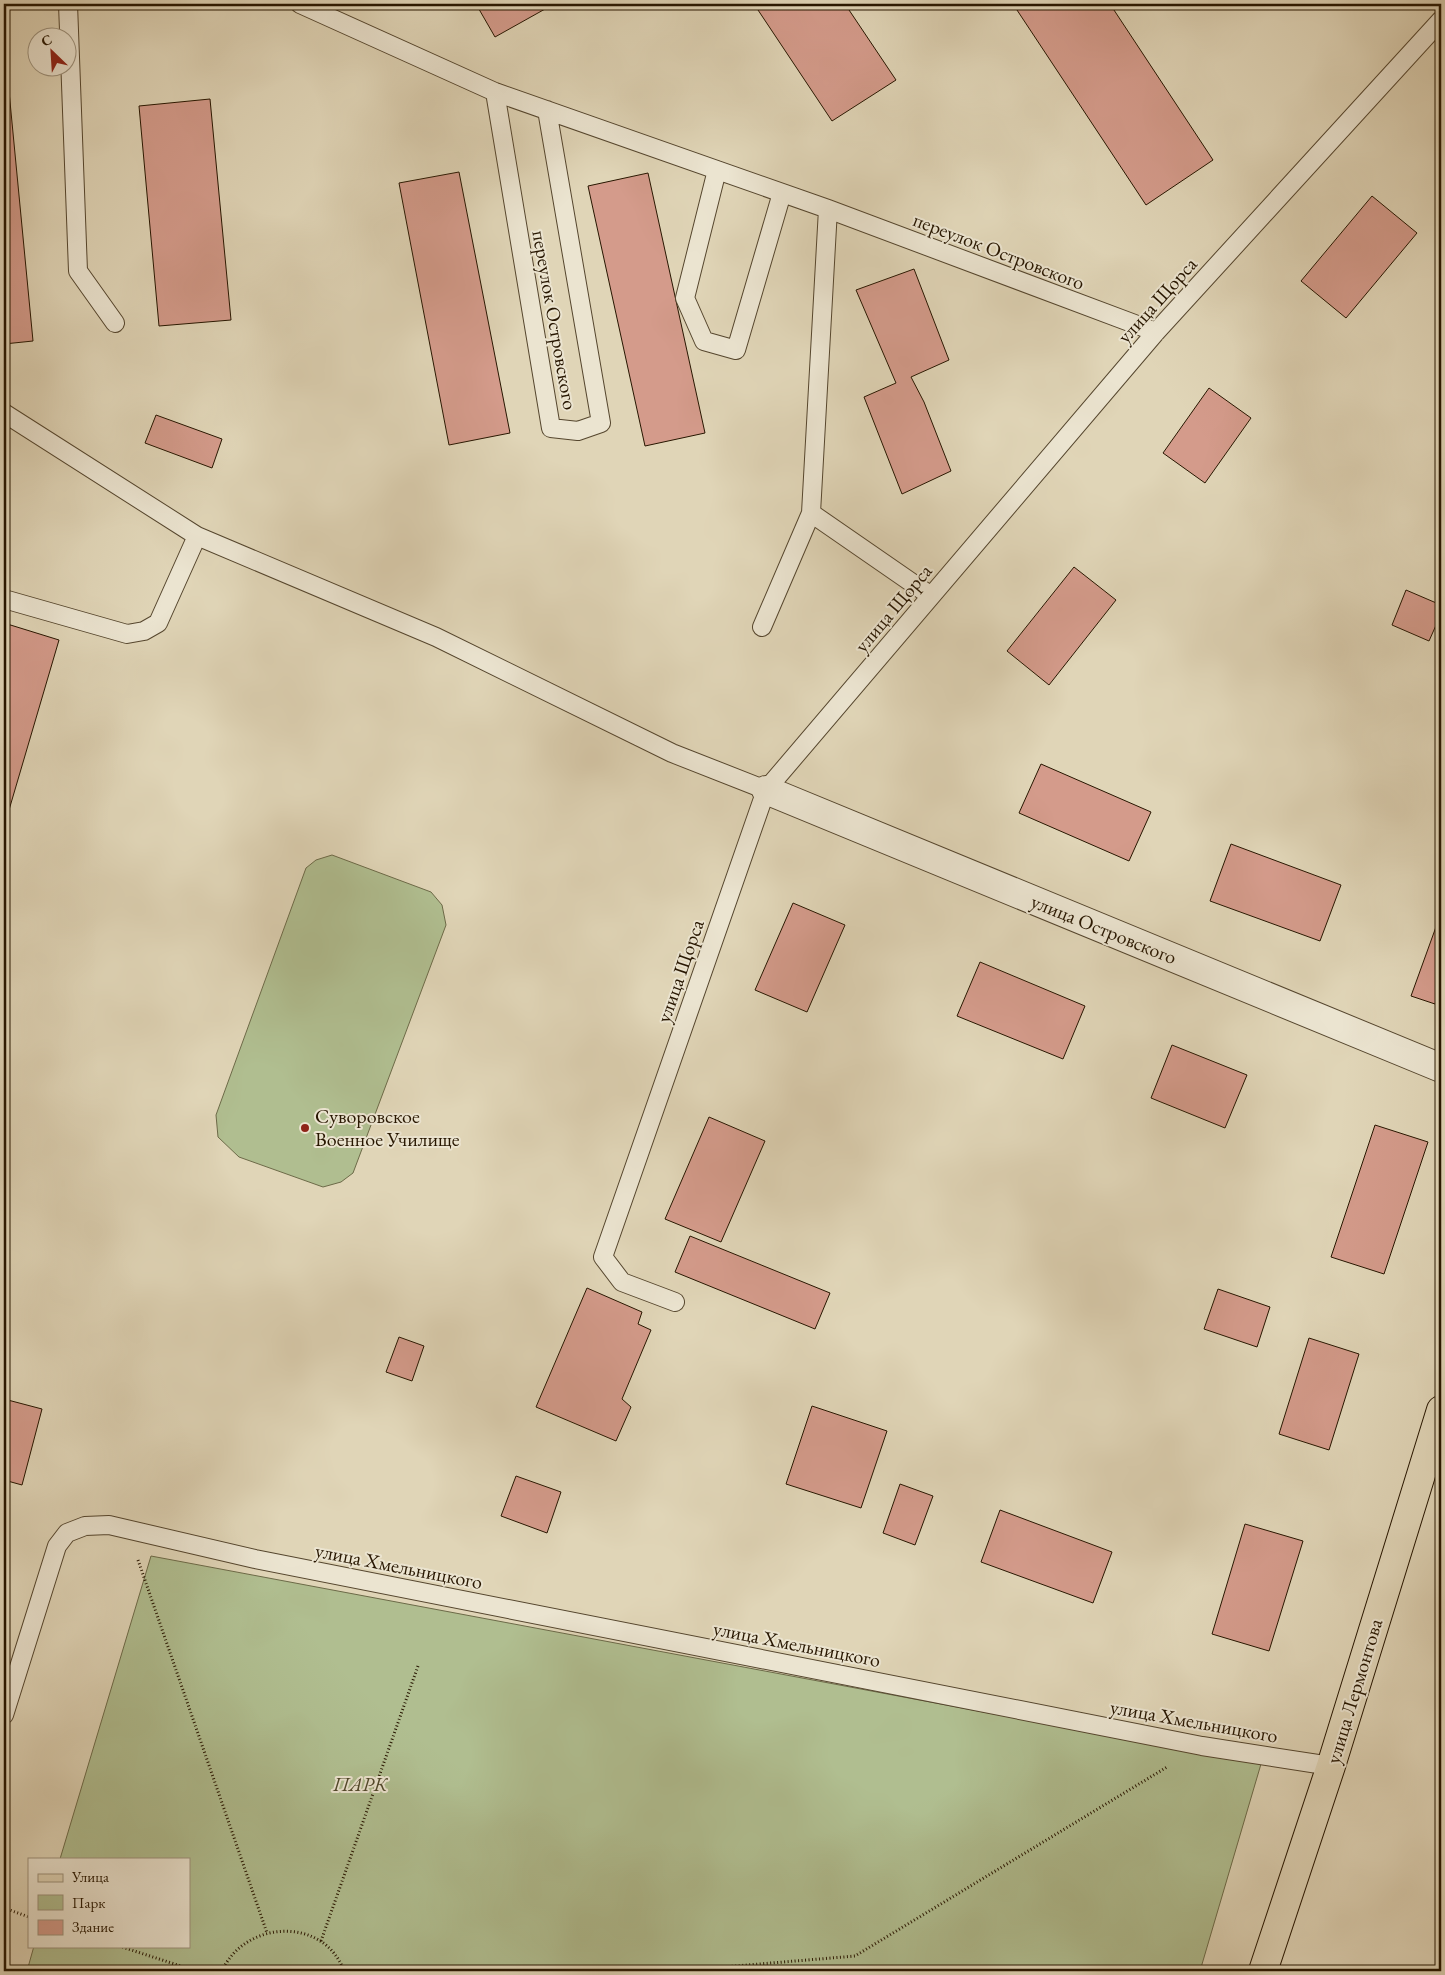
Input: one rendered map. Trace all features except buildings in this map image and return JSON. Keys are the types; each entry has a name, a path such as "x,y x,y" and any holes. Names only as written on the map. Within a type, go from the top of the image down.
{"main road":[{"name":"улица Лермонтова","path":"1263,1971 1331,1766 1441,1410"}],"street":[{"name":"улица Островского","path":"766,790 1441,1068"}],"lane":[{"path":"68,4 78,271 115,323"},
{"name":"переулок Островского","path":"300,4 495,92 828,209 1156,332"},
{"name":"улица Щорса","path":"675,1302 622,1282 603,1257 766,790 1156,332 1441,20"},
{"name":"переулок Островского","path":"495,92 551,428 578,431 601,423 547,110"},
{"path":"717,170 685,298 704,341 736,350 782,193"},
{"path":"762,627 811,513 828,209"},
{"path":"4,413 197,536 436,637 672,753 766,790"},
{"path":"811,513 931,596"},
{"path":"4,600 127,634 144,631 158,623 197,536"},
{"name":"улица Хмельницкого","path":"4,1715 57,1546 66,1533 85,1526 109,1525 255,1560 1202,1746 1331,1766"}],"path":[{"path":"128,1529 267,1933"},
{"path":"321,1941 418,1666"},
{"path":"676,1971 855,1956 1202,1746"},
{"path":"4,1908 28,1917"},
{"path":"222,1971 237,1950 246,1942 267,1933 289,1930 306,1934 321,1941 337,1957 344,1971"},
{"path":"125,1948 196,1971"}],"green space":[{"path":"332,855 431,892 442,905 446,925 353,1173 341,1182 323,1187 239,1157 218,1137 216,1115 306,868 316,860"},
{"name":"ПАРК","path":"151,1556 1261,1764 1200,1971 27,1971 33,1948 190,1948 190,1858 60,1858"}],"place":[{"name":"Суворовское Военное Училище","path":"305,1128"}]}
